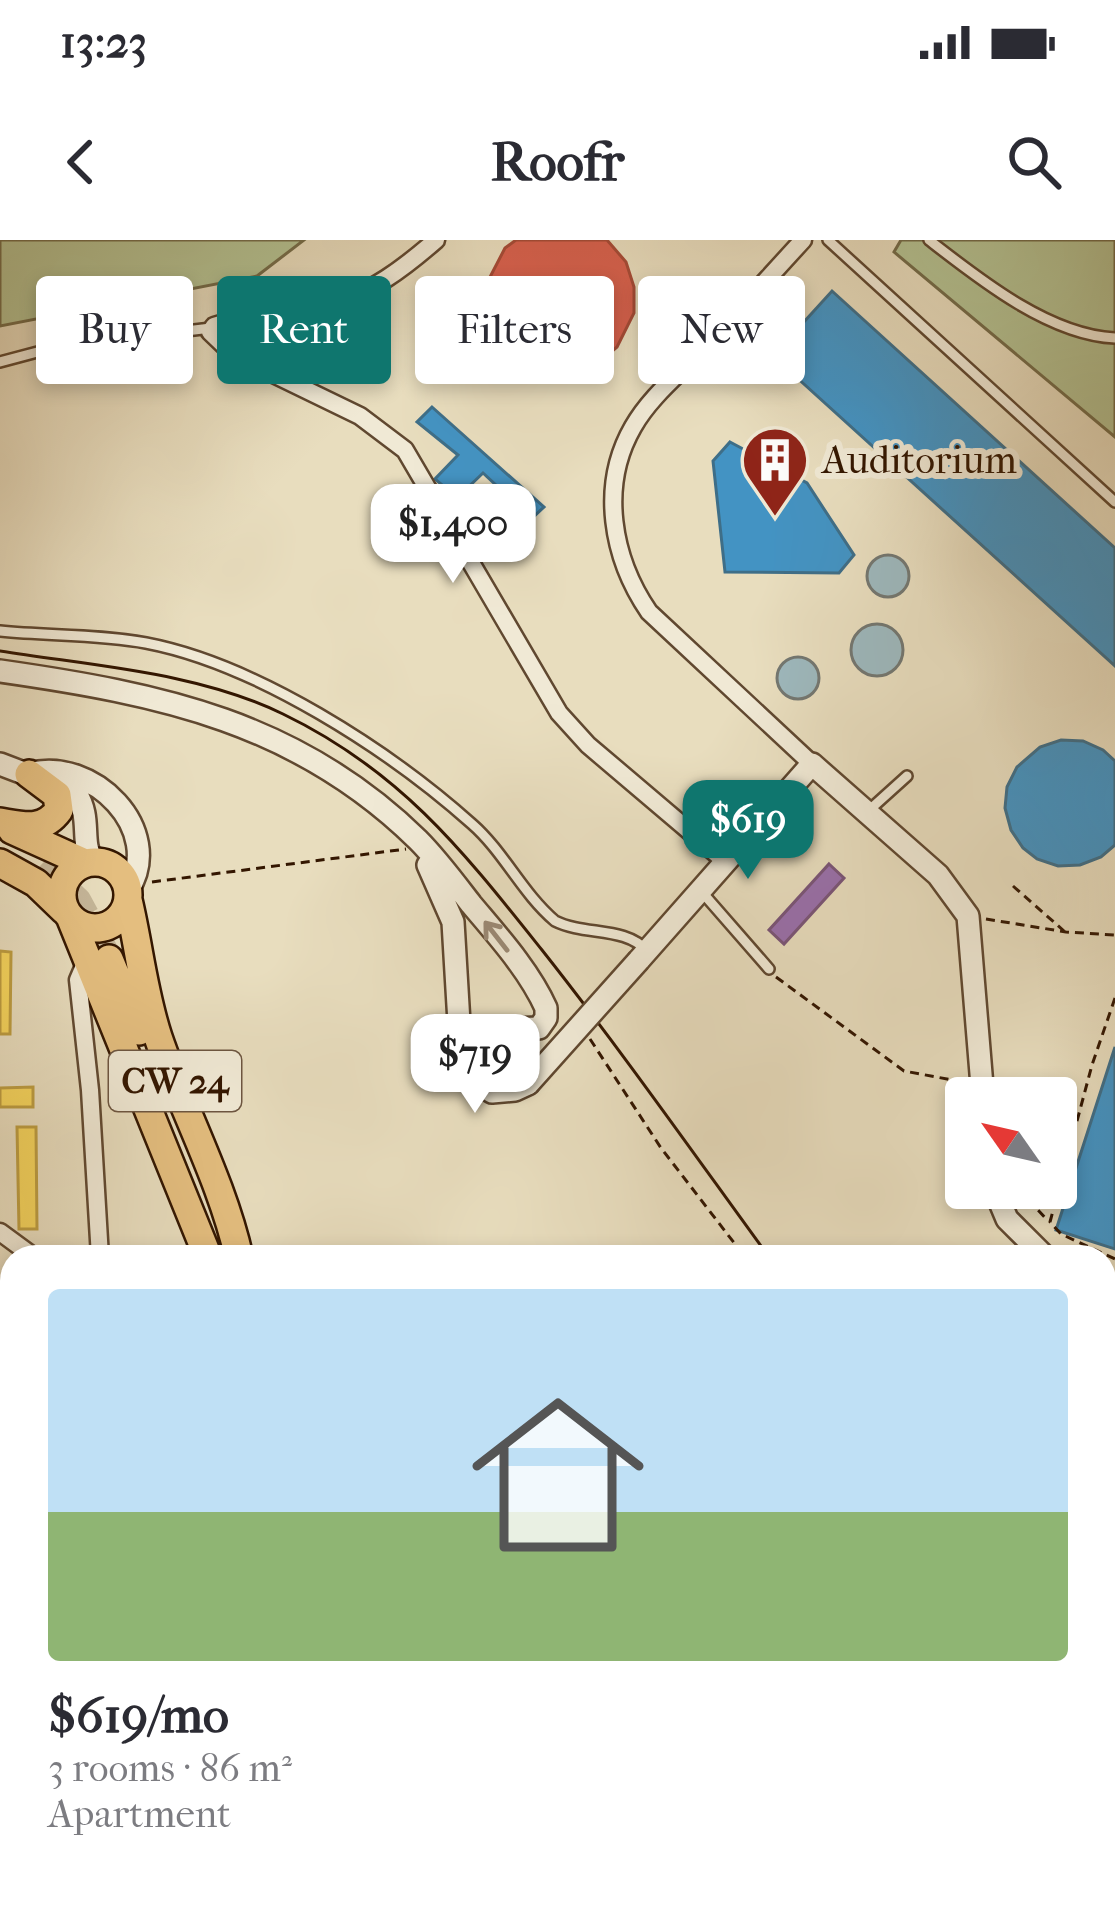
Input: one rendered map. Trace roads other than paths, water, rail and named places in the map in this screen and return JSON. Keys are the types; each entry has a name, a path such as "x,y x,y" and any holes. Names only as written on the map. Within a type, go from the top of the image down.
{"highway":[{"path":"29,774 57,795 75,795"},
{"path":"0,824 47,823 75,795"},
{"path":"0,824 88,862 111,866 136,891 118,919 100,928 89,928 68,914 62,887 66,876 88,862"},
{"path":"0,846 41,865"},
{"name":"CW 24","path":"0,863 36,884 68,914 98,959 229,1245"},
{"name":"CW 24","path":"136,891 140,974 231,1245"},
{"name":"CW 24","path":"98,959 204,1245"}],"street":[{"path":"436,240 404,268 350,301 211,328 212,335 233,355 360,416 405,450 559,713 588,745 727,862"},
{"path":"803,240 641,413 619,461 613,511 622,559 649,612 938,874 968,916 981,1077"},
{"path":"0,671 140,694 251,728 323,764 420,842 520,967 546,1008 539,1028 482,1030 461,1056"},
{"path":"0,764 29,774"},
{"path":"420,842 453,922 461,1056 467,1073 484,1089 500,1093 528,1084 812,764"},
{"path":"75,795 86,810 88,862"},
{"path":"75,795 116,801 131,822 139,862 136,891"},
{"path":"98,959 78,980 91,1090 99,1245"},
{"path":"1003,1209 1007,1220 1033,1245"}],"lane":[{"path":"828,240 1115,502"},
{"path":"929,240 1005,296 1091,335 1115,338"},
{"path":"0,362 60,346 211,328"},
{"path":"3,630 144,643 213,661 262,683 332,722 469,821 555,921 583,932 626,935 643,956"},
{"path":"866,813 907,776"},
{"path":"701,891 769,969"}],"water":[{"path":"888,555 903,561 909,576 903,591 888,597 873,591 867,576 873,561"},
{"path":"877,624 896,631 903,650 896,669 877,676 858,669 851,650 858,631"},
{"path":"798,657 813,663 819,678 813,693 798,699 783,693 777,678 783,663"}],"tunnel":[{"path":"41,865 78,901 109,959"}],"tram line":[{"path":"0,651 144,672 216,689 283,714 362,761 427,816 485,879 629,1064 760,1245"}],"place":[{"name":"Auditorium","path":"775,519"}]}
